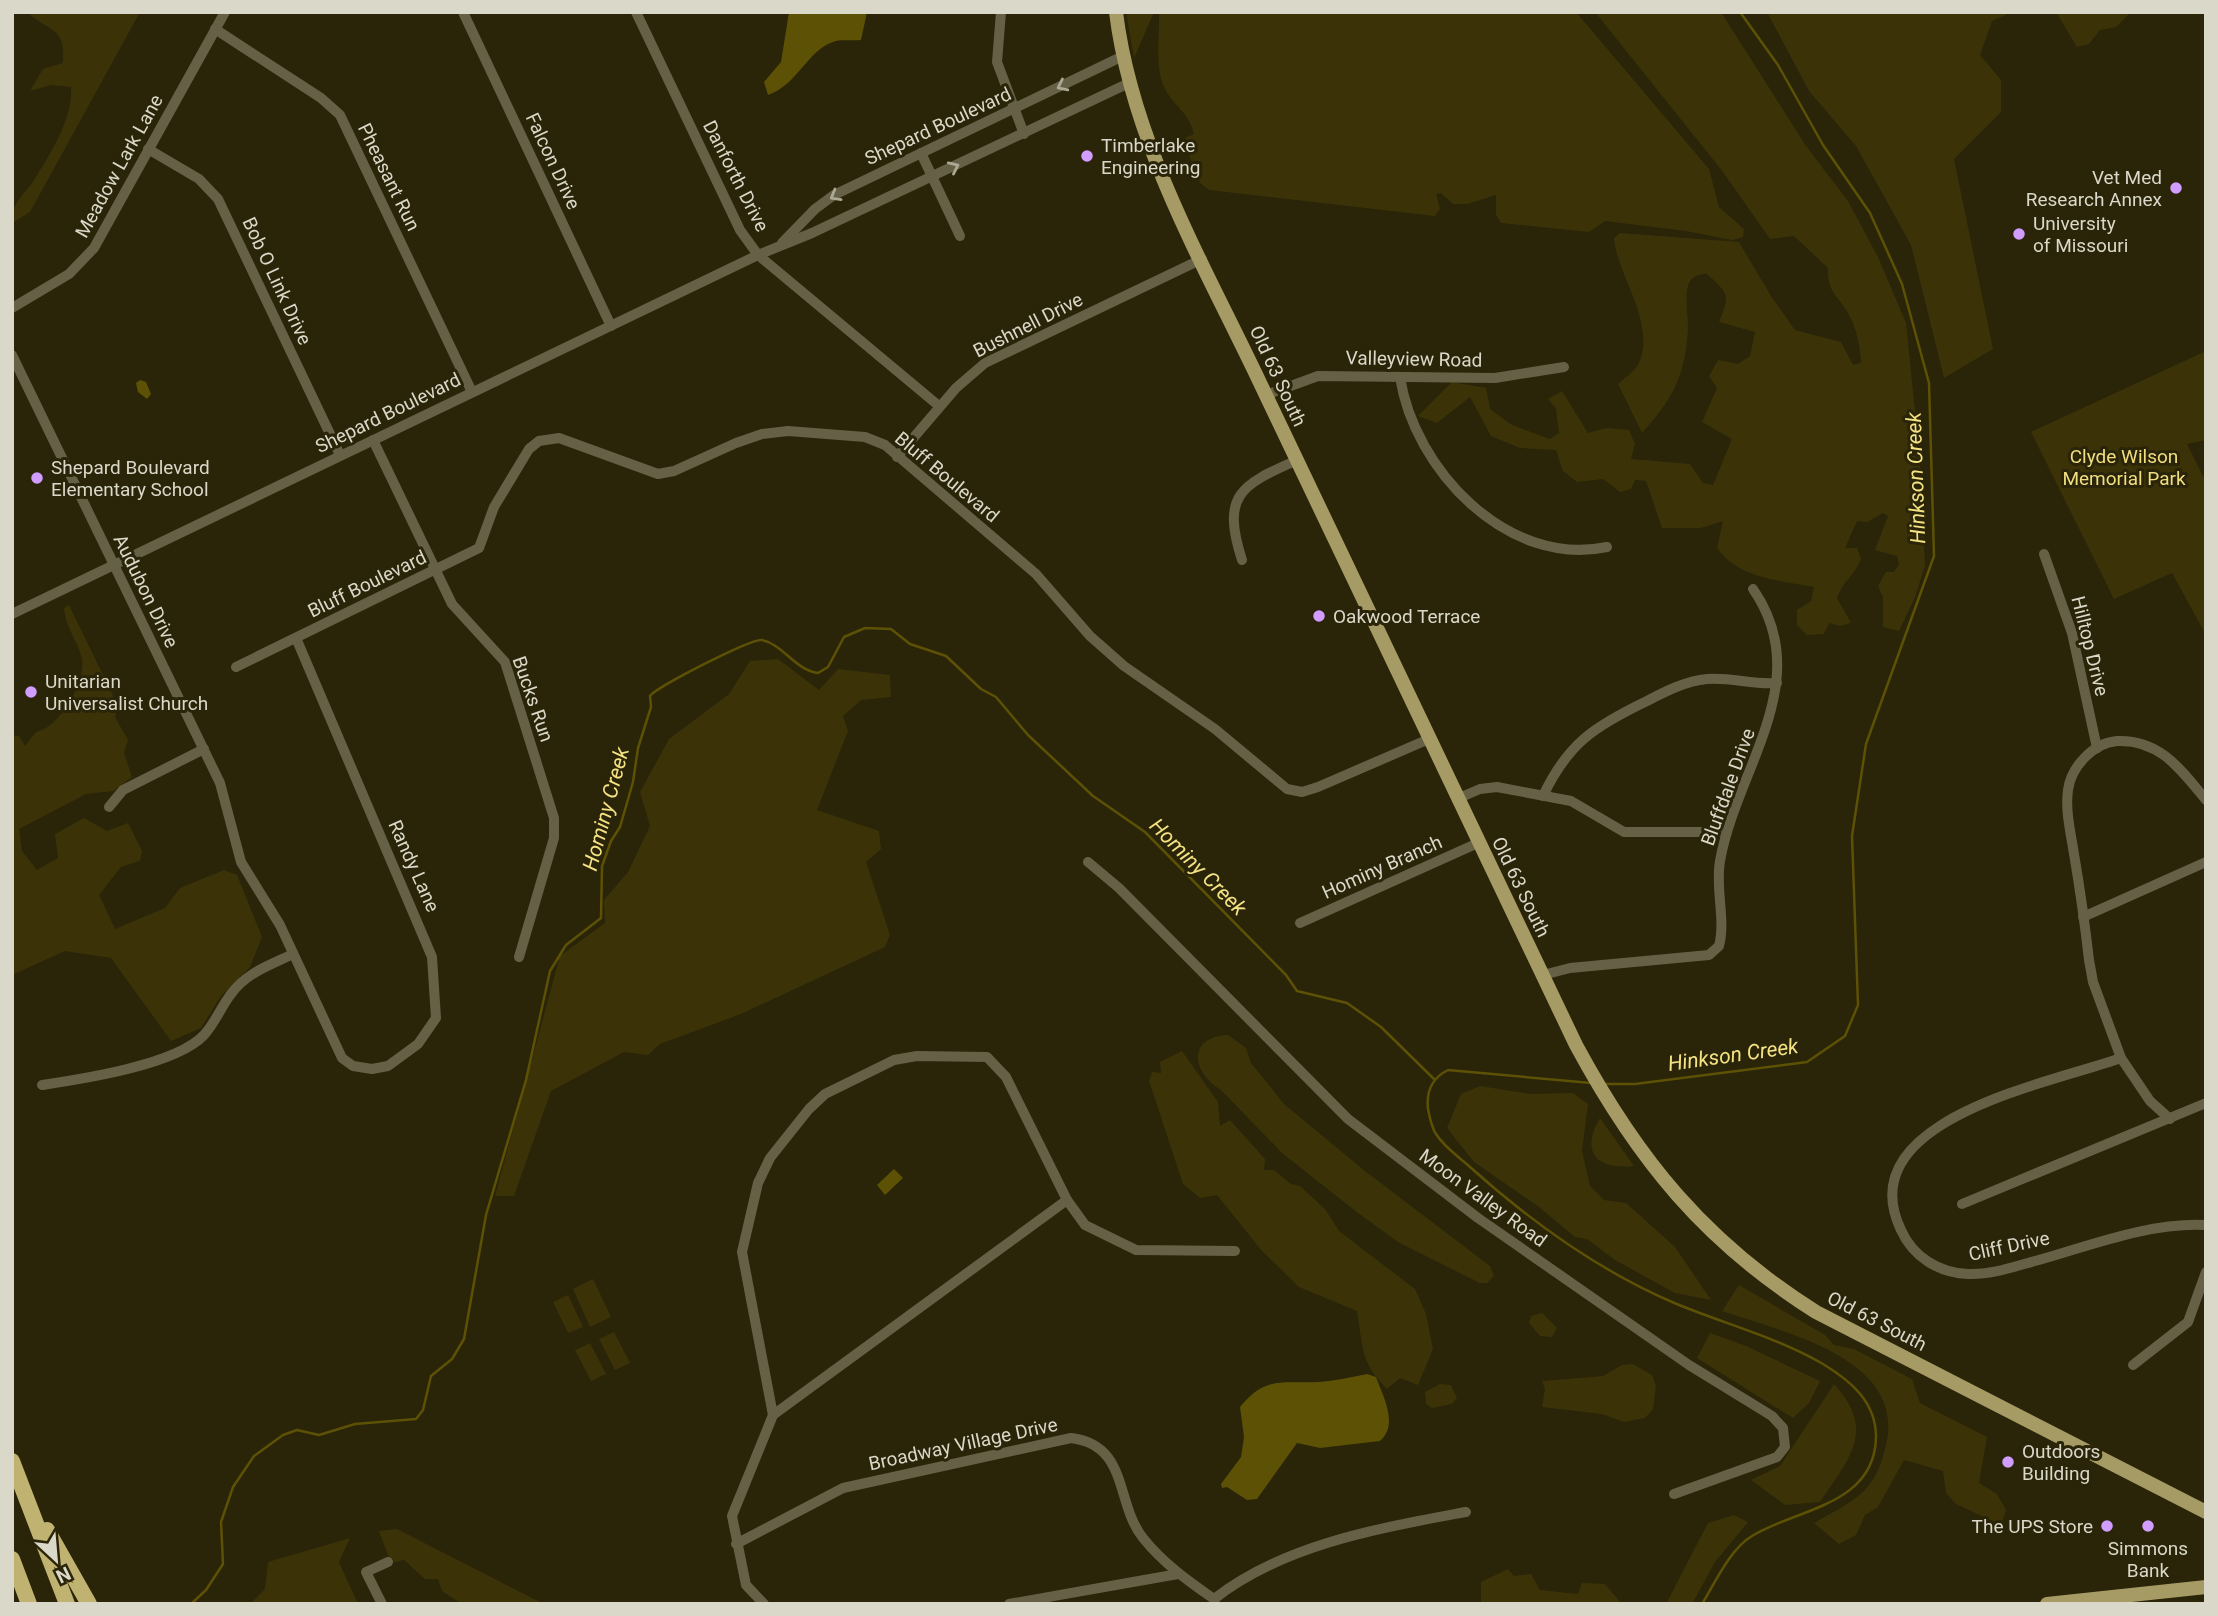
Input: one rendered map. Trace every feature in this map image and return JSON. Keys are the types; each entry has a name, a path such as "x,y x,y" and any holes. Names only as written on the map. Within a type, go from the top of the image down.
{"highway":[{"path":"12,1461 67,1604"},
{"path":"26,1498 89,1604"},
{"path":"12,1559 29,1604"}],"main road":[{"name":"Old 63 South","path":"1116,12 1129,83 1157,166 1478,843 1576,1045 1619,1123 1704,1226 1769,1283 1816,1312 2206,1512"},
{"path":"2047,1604 2128,1600 2206,1587"}],"street":[{"name":"Meadow Lark Lane","path":"12,308 84,262 225,12"},
{"name":"Falcon Drive","path":"463,12 611,326"},
{"name":"Danforth Drive","path":"636,12 740,230 758,255 939,406"},
{"path":"1001,12 997,62 1024,134"},
{"name":"Pheasant Run","path":"215,30 321,98 340,115 472,392"},
{"name":"Shepard Boulevard","path":"780,245 815,209 834,195 1123,56"},
{"name":"Shepard Boulevard","path":"12,614 758,255 932,177 1129,83"},
{"name":"Bob O Link Drive","path":"148,149 198,179 218,200 340,455"},
{"path":"921,153 961,236"},
{"name":"Bushnell Drive","path":"897,457 939,406 971,374 1002,354 1202,259"},
{"name":"Audubon Drive","path":"12,355 204,749 224,796 241,862 273,913 335,1050 353,1066"},
{"name":"Valleyview Road","path":"1266,396 1318,376 1495,378 1564,367"},
{"path":"1400,377 1411,423 1458,492 1477,510 1510,531 1539,544 1581,551 1607,547"},
{"name":"Bluff Boulevard","path":"236,667 482,545 494,507 532,446 546,438 568,441 658,474 674,471 762,434 788,431 865,437 885,445 1036,574 1090,636 1124,666 1215,729 1287,789 1302,792 1318,788 1429,739"},
{"name":"Bucks Run","path":"373,440 452,604 505,662 554,818 554,838 519,957"},
{"path":"1242,560 1235,520 1240,493 1252,481 1295,461"},
{"name":"Hilltop Drive","path":"2044,554 2075,643 2097,748"},
{"name":"Bluffdale Drive","path":"1543,975 1559,969 1701,957 1715,952 1721,941 1719,873 1727,832 1767,729 1777,683 1774,647 1766,608 1753,589"},
{"name":"Randy Lane","path":"296,638 432,957 437,1003 430,1030 404,1056 388,1066 372,1069 353,1066"},
{"path":"1543,796 1567,753 1595,727 1611,717 1674,687 1703,679 1777,683"},
{"path":"2171,1119 2150,1101 2121,1058 2093,982 2068,791 2080,762 2097,748 2110,742 2132,741 2155,747 2168,756 2206,800"},
{"path":"109,807 123,790 204,749"},
{"path":"1459,799 1487,787 1572,801 1624,832 1727,832"},
{"name":"Hominy Branch","path":"1300,923 1478,843"},
{"name":"Moon Valley Road","path":"1088,862 1119,888 1348,1119 1478,1218 1689,1365 1772,1416 1783,1428 1785,1447 1777,1457 1674,1494"},
{"path":"2083,917 2206,862"},
{"path":"42,1086 99,1077 182,1050 204,1035 246,977 293,954"},
{"path":"773,1415 742,1252 764,1168 809,1109 825,1094 894,1060 917,1056 987,1057 1006,1077 1067,1200 1085,1225 1136,1250 1236,1251"},
{"name":"Cliff Drive","path":"2121,1058 1983,1104 1929,1132 1910,1149 1897,1168 1893,1197 1900,1229 1916,1252 1935,1266 1953,1273 1980,1274 2156,1229 2206,1225"},
{"path":"1962,1204 2206,1103"},
{"path":"764,1604 746,1586 732,1516 773,1415 1067,1200"},
{"path":"2133,1365 2188,1322 2206,1272"},
{"name":"Broadway Village Drive","path":"736,1544 843,1488 1071,1438 1095,1445 1107,1454 1141,1536 1178,1574 1214,1601 1237,1581 1321,1545 1391,1526 1466,1512"},
{"path":"382,1604 366,1572 388,1562"},
{"path":"1009,1604 1178,1574"}],"green space":[{"path":"27,12 140,12 30,212 12,223 14,208 36,177 60,134 71,98 71,87 51,85 30,91 43,69 63,63 63,51 59,36"},
{"path":"1126,12 1154,12 1134,58"},
{"path":"1159,12 1576,12 1709,169 1719,207 1744,229 1743,237 1732,240 1605,221 1589,232 1501,223 1496,215 1496,195 1467,204 1453,204 1441,193 1436,194 1440,209 1435,216 1209,190 1200,183 1184,142 1185,138 1194,134 1192,127 1162,81 1159,62"},
{"path":"1595,12 1721,12 1806,146 1848,201 1878,257 1906,323 1920,460 1925,566 1915,597 1899,631 1883,627 1883,597 1878,586 1886,572 1894,572 1899,564 1897,556 1875,550 1888,516 1883,513 1867,522 1857,521 1845,548 1857,548 1861,559 1837,598 1851,623 1840,626 1829,623 1824,634 1807,635 1797,625 1797,610 1811,601 1814,587 1774,580 1737,566 1717,548 1723,521 1701,528 1662,528 1646,481 1635,480 1631,489 1620,492 1603,479 1577,482 1563,471 1556,450 1520,448 1491,436 1470,397 1437,423 1418,416 1452,382 1486,388 1490,409 1512,425 1550,439 1559,433 1556,409 1548,399 1562,391 1588,433 1607,428 1629,430 1635,444 1631,459 1690,464 1703,483 1713,485 1732,439 1702,422 1717,388 1709,376 1718,360 1738,364 1750,356 1755,332 1719,322 1726,299 1723,290 1706,273 1692,279 1687,293 1687,344 1681,372 1670,397 1642,433 1618,384 1638,365 1643,350 1640,317 1614,238 1620,233 1739,242 1795,330 1841,342 1853,365 1861,363 1854,325 1831,288 1828,268 1794,236 1770,239 1723,172"},
{"path":"1767,12 2012,12 1992,21 1980,55 2001,80 2001,112 1954,159 1993,349 1944,378 1911,245 1856,146 1809,91"},
{"path":"2056,12 2131,12 2116,27 2100,30 2089,44 2077,47"},
{"name":"Clyde Wilson Memorial Park","path":"2206,351 2206,440 2187,444 2206,482 2206,635 2172,573 2114,599 2031,432"},
{"path":"69,605 118,706 115,717 128,740 124,753 132,777 113,791 86,794 19,829 22,851 37,870 58,858 55,834 84,818 107,831 128,823 142,851 140,861 121,867 99,895 115,929 165,908 180,888 224,870 237,875 262,937 250,967 221,996 201,1028 171,1041 111,958 65,951 12,975 12,735 19,736 25,746 36,732 45,729 62,713 75,692 80,680 82,659 65,615 64,608"},
{"path":"778,659 819,690 838,669 890,675 891,697 861,700 843,716 848,731 817,810 879,831 881,849 866,862 890,935 885,947 741,1014 660,1044 648,1055 624,1052 551,1091 514,1196 495,1196 560,956 605,923 604,900 628,872 650,826 640,792 669,739 729,694 750,661"},
{"path":"1228,1035 1246,1048 1251,1063 1284,1104 1365,1171 1490,1266 1494,1276 1487,1283 1480,1283 1398,1242 1282,1153 1211,1083 1199,1066 1200,1049 1205,1042 1214,1037"},
{"path":"1182,1051 1218,1102 1220,1126 1230,1120 1265,1159 1264,1170 1274,1170 1291,1184 1300,1186 1325,1209 1339,1231 1415,1289 1426,1314 1433,1349 1418,1385 1400,1378 1387,1389 1367,1362 1357,1311 1299,1287 1262,1251 1217,1195 1200,1198 1183,1184 1149,1081 1152,1072 1161,1073 1160,1062"},
{"path":"1480,1086 1531,1094 1573,1093 1588,1104 1582,1151 1590,1186 1604,1200 1626,1203 1675,1247 1711,1300 1675,1293 1615,1260 1587,1239 1575,1237 1539,1207 1474,1162 1447,1128 1461,1094"},
{"path":"1600,1118 1634,1166 1610,1165 1595,1156 1592,1140"},
{"path":"593,1279 611,1317 590,1327 573,1289"},
{"path":"1739,1285 1825,1335 1834,1345 1854,1349 1912,1379 1920,1403 1987,1437 1979,1483 1997,1494 2006,1510 2001,1525 1956,1504 1946,1493 1943,1471 1904,1460 1878,1507 1865,1515 1856,1535 1839,1544 1814,1523 1861,1494 1876,1475 1886,1445 1887,1415 1878,1390 1859,1370 1835,1353 1722,1311"},
{"path":"568,1295 583,1327 568,1333 553,1302"},
{"path":"1542,1313 1557,1328 1552,1337 1540,1336 1529,1323 1531,1316"},
{"path":"614,1332 630,1363 615,1370 599,1339"},
{"path":"1710,1333 1746,1346 1820,1381 1809,1403 1793,1418 1697,1358"},
{"path":"590,1343 606,1374 591,1381 575,1350"},
{"path":"1633,1364 1652,1375 1656,1386 1653,1409 1645,1418 1624,1422 1602,1414 1542,1407 1545,1389 1542,1381 1603,1376 1622,1365"},
{"path":"1440,1384 1451,1385 1457,1398 1452,1404 1432,1408 1426,1404 1425,1392"},
{"path":"1834,1384 1854,1416 1856,1430 1849,1458 1820,1502 1785,1505 1751,1480 1780,1466"},
{"path":"1734,1515 1748,1522 1715,1562 1692,1604 1666,1604 1708,1523"},
{"path":"397,1529 544,1604 462,1604 442,1591 438,1579 425,1579 404,1560 391,1563 379,1531"},
{"path":"350,1538 339,1562 358,1604 250,1604 265,1589 268,1562"},
{"path":"1508,1569 1514,1576 1531,1574 1540,1590 1578,1594 1582,1583 1605,1584 1622,1604 1481,1604 1481,1582"}],"shaded area":[{"path":"789,12 867,12 861,40 836,41 824,46 787,84 768,95 764,82 781,62"},
{"path":"140,380 146,382 151,394 147,399 138,392 136,383"},
{"path":"894,1169 903,1178 885,1195 877,1185"},
{"path":"1367,1374 1376,1377 1388,1410 1388,1427 1380,1441 1320,1448 1297,1443 1257,1499 1247,1500 1227,1487 1222,1488 1221,1484 1241,1457 1244,1437 1240,1407 1249,1397 1276,1383 1325,1381"}],"waterway":[{"name":"Hinkson Creek","path":"1605,1084 1635,1084 1807,1062 1845,1036 1858,1005 1852,836 1866,744 1934,556 1929,383 1902,284 1870,213 1823,145 1778,65 1740,12"},
{"name":"Hominy Creek","path":"191,1604 206,1590 223,1564 221,1522 233,1487 254,1456 283,1435 297,1430 319,1435 355,1424 416,1419 423,1410 431,1376 452,1359 464,1339 486,1215 526,1080 550,971 566,945 601,918 602,866 611,841 620,827 633,782 638,748 651,707 650,696 724,654 762,640 777,647 803,667 818,673 828,667 844,637 865,628 891,629 910,644 946,656 981,689 996,697 1028,735 1093,796 1145,832 1286,975 1297,991 1347,1003 1381,1027 1434,1079"},
{"name":"Hinkson Creek","path":"1591,1083 1448,1070 1431,1086 1428,1109 1434,1131 1447,1148 1540,1225 1591,1259 1644,1289 1691,1310 1787,1346 1823,1364 1860,1394 1872,1413 1875,1425 1872,1460 1862,1478 1848,1492 1830,1502 1770,1527 1744,1542 1724,1567 1702,1604"}],"place":[{"name":"Timberlake Engineering","path":"1087,156"},
{"name":"Vet Med Research Annex","path":"2176,188"},
{"name":"University of Missouri","path":"2019,234"},
{"name":"Shepard Boulevard Elementary School","path":"37,478"},
{"name":"Oakwood Terrace","path":"1319,616"},
{"name":"Unitarian Universalist Church","path":"31,692"},
{"name":"Outdoors Building","path":"2008,1462"},
{"name":"The UPS Store","path":"2107,1526"},
{"name":"Simmons Bank","path":"2148,1526"}]}
